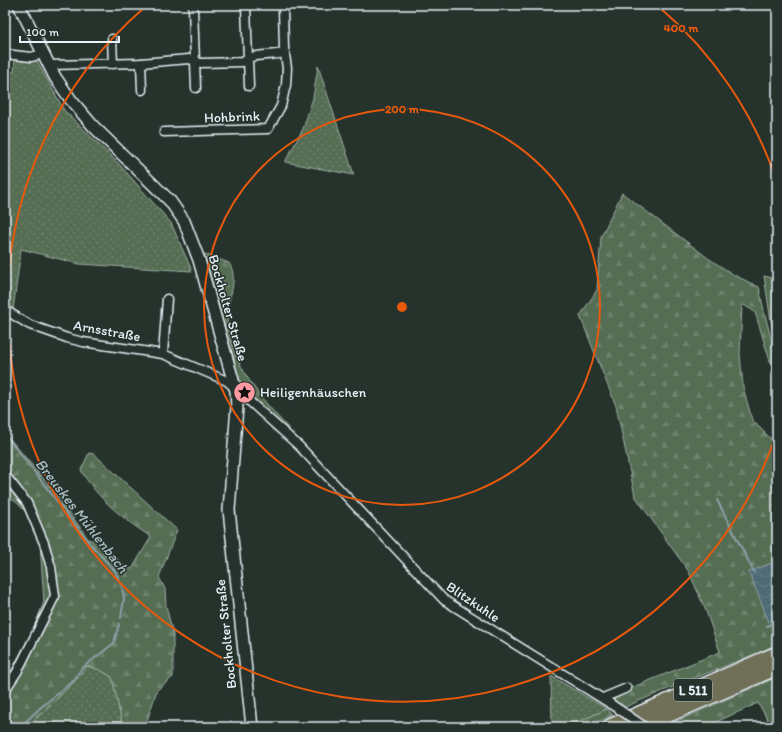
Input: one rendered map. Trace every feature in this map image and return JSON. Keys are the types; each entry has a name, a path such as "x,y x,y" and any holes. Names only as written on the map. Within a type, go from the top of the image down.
{"highway":[{"name":"L 511","path":"610,727 777,654"},
{"name":"L 511","path":"639,727 777,667"}],"street":[{"name":"Bockholter Straße","path":"19,5 60,85 93,126 170,201 184,221 199,260 236,391 237,407 229,510 252,727"},
{"path":"246,7 249,86"},
{"path":"193,8 196,88"},
{"name":"Hohbrink","path":"164,132 268,129 281,106 286,85 287,68 283,8"},
{"path":"112,39 113,64"},
{"path":"49,65 141,63 183,59 201,63 243,62 251,56 271,56 285,52"},
{"path":"5,54 31,57 43,54"},
{"path":"141,63 142,90"},
{"path":"163,354 167,299"},
{"name":"Arnsstraße","path":"5,310 30,325 72,339 163,354 227,381 236,391"},
{"name":"Blitzkuhle","path":"236,391 299,446 444,600 603,698 644,727"},
{"path":"5,475 27,502 51,567 55,596 17,672 5,690"},
{"path":"603,698 628,688"}],"green space":[{"path":"15,59 37,61 64,110 119,164 171,223 192,271 79,264 21,249 13,310 5,303 5,109 8,96 8,72 14,72"},
{"path":"318,66 354,175 285,162 303,129 313,98"},
{"path":"622,193 708,258 734,275 759,287 777,361 777,384 755,312 742,304 740,354 743,387 752,420 777,445 777,645 625,707 613,702 611,696 720,652 706,611 689,572 635,496 616,406 580,316 597,290 601,237"},
{"path":"202,253 229,263 232,270 233,284 227,319 235,352 241,367 258,393 290,430 287,433 238,387"},
{"path":"764,276 777,279 777,349 772,328"},
{"path":"5,433 58,496 89,540 99,540 125,567 132,569 151,537 112,508 87,480 81,470 89,453 94,454 177,530 159,577 165,589 166,606 173,634 173,677 157,690 145,727 123,727 112,677 100,670 87,666 74,682 27,727 5,727 5,682 31,634 44,602 40,543 25,511 15,501 5,496"},
{"path":"87,666 100,670 112,677 123,727 27,727 74,682"},
{"path":"551,676 607,709 567,727 552,727"},
{"path":"777,677 777,727 766,727 769,722 758,703 705,727 664,727"},
{"path":"607,709 613,715 587,727 567,727"}],"water":[{"path":"777,561 777,619 769,622 749,572"}],"waterway":[{"name":"Breuskes Mühlenbach","path":"5,434 91,545 115,571 122,587 124,598 121,618"},
{"path":"717,500 754,572"},
{"path":"767,626 777,621"},
{"name":"Breuskes Mühlenbach","path":"20,727 74,680 81,669 114,643 119,624"}],"place":[{"name":"Heiligenhäuschen","path":"244,392"}]}
